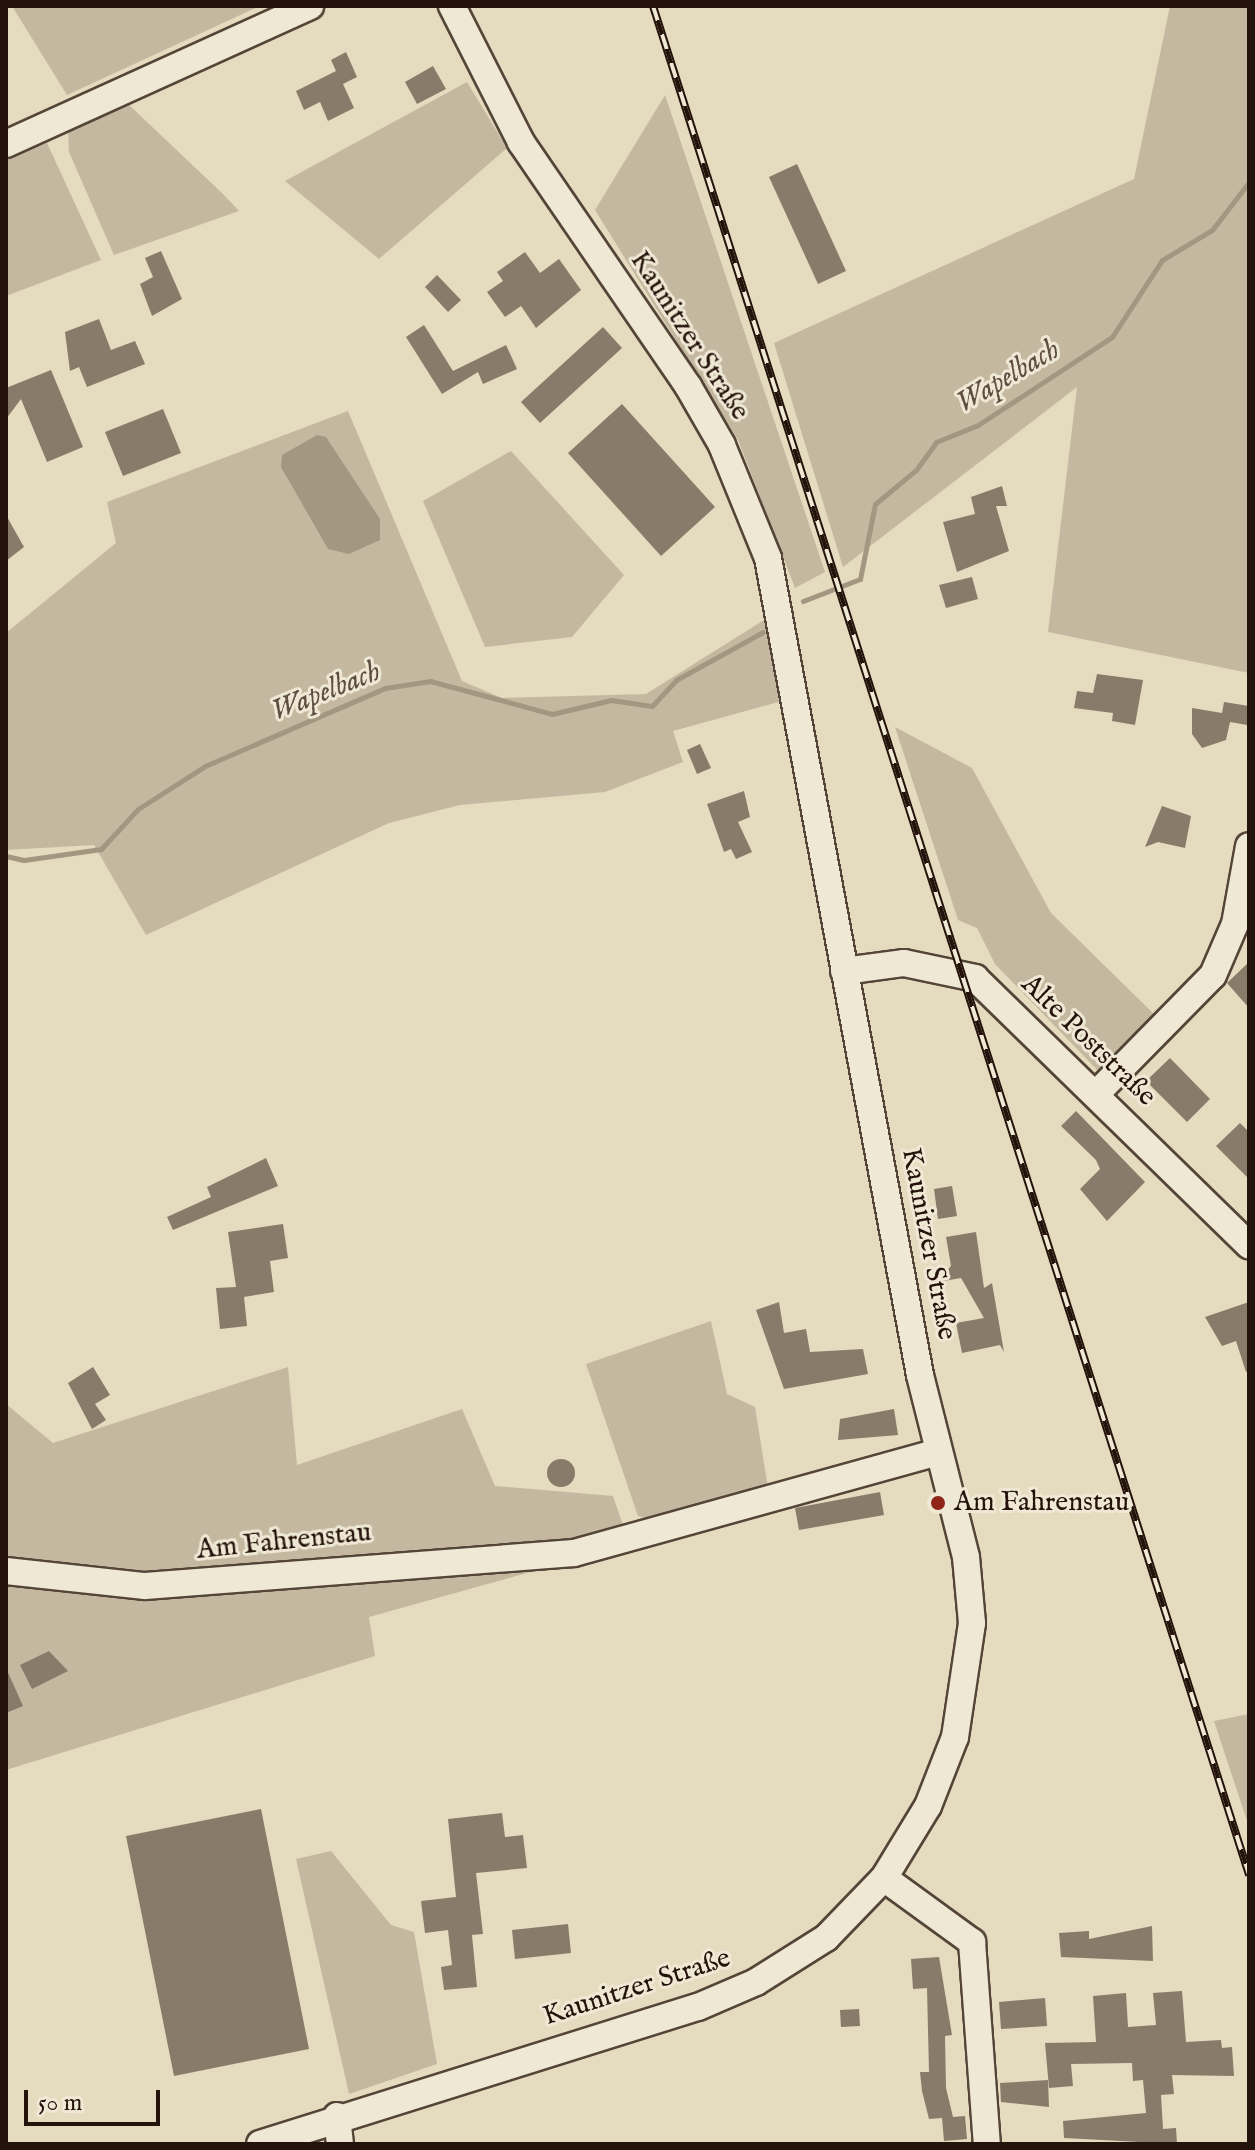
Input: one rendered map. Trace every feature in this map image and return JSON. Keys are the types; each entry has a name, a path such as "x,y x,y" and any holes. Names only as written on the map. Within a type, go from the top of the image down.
{"street":[{"path":"6,144 310,6"},
{"name":"Kaunitzer Straße","path":"260,2144 337,2116 698,2007 756,1982 826,1938 884,1878 928,1806 955,1737 966,1677 966,1557 938,1452 844,971 778,598 754,518 688,386 521,142 452,6"},
{"path":"1097,1093 1213,975 1235,924 1249,846"},
{"name":"Alte Poststraße","path":"844,971 904,963 975,978 1097,1093 1249,1245"},
{"name":"Am Fahrenstau","path":"6,1571 145,1586 574,1553 938,1452"},
{"path":"884,1878 972,1942 987,2144"},
{"path":"337,2116 340,2144"}],"shaded area":[{"path":"12,6 260,6 67,95"},
{"path":"1170,6 1249,6 1249,673 1048,632 1077,387 843,567 774,343 1134,179"},
{"path":"467,82 507,148 379,259 285,181"},
{"path":"665,95 825,572 795,588 738,440 595,210"},
{"path":"128,104 239,211 114,255 69,152 68,130"},
{"path":"47,143 101,260 6,296 6,161"},
{"path":"348,411 462,681 502,698 646,694 767,618 786,700 673,731 683,762 605,792 460,805 389,823 146,935 94,845 6,850 6,633 116,543 107,502"},
{"path":"317,435 326,437 380,519 380,540 349,554 328,549 281,467 282,455"},
{"path":"511,451 624,575 572,637 485,647 423,501"},
{"path":"895,727 972,768 1051,913 1159,1019 1104,1077 995,964 977,928 958,920"},
{"path":"711,1321 727,1394 755,1407 768,1488 652,1520 638,1516 586,1364"},
{"path":"288,1367 297,1465 462,1409 495,1486 613,1496 625,1531 563,1563 369,1617 375,1656 6,1770 6,1404 53,1443"},
{"path":"1249,1714 1249,1827 1214,1721"},
{"path":"331,1851 391,1925 414,1932 437,2064 349,2094 296,1859"}],"building":[{"path":"346,52 357,77 343,84 354,108 328,121 320,102 304,110 296,91 336,71 331,60"},
{"path":"433,66 446,89 417,104 405,82"},
{"path":"797,164 846,271 818,284 769,177"},
{"path":"161,251 182,299 152,316 140,284 153,277 145,258"},
{"path":"525,252 540,273 559,259 581,290 536,328 521,306 505,317 487,292 503,281 497,272"},
{"path":"437,275 461,300 448,312 425,287"},
{"path":"99,319 111,350 135,341 145,364 87,387 79,367 70,371 65,332"},
{"path":"424,325 453,371 506,345 517,369 483,384 478,372 442,394 406,337"},
{"path":"603,327 622,348 540,423 521,402"},
{"path":"51,370 83,447 47,462 21,399 6,419 6,388"},
{"path":"622,404 715,507 661,556 568,453"},
{"path":"163,409 181,453 123,476 105,432"},
{"path":"1002,486 1007,506 996,506 1009,551 957,572 943,522 975,514 971,497"},
{"path":"6,515 24,547 6,561"},
{"path":"972,577 978,599 946,608 939,585"},
{"path":"1097,674 1143,680 1135,725 1112,721 1113,713 1074,708 1077,691 1093,693"},
{"path":"1224,702 1249,706 1247,725 1230,722 1226,740 1202,748 1192,734 1192,708 1222,713"},
{"path":"700,744 711,768 697,774 687,750"},
{"path":"744,791 750,817 738,822 752,852 736,859 731,849 724,852 707,804"},
{"path":"1162,806 1191,816 1185,848 1158,842 1145,847"},
{"path":"1249,962 1249,1008 1227,983"},
{"path":"1170,1058 1210,1099 1187,1122 1146,1081"},
{"path":"1076,1111 1145,1182 1107,1221 1080,1189 1100,1169 1096,1160 1061,1126"},
{"path":"1240,1123 1249,1132 1249,1179 1216,1146"},
{"path":"266,1158 278,1186 173,1230 167,1217 211,1197 207,1187"},
{"path":"952,1186 957,1216 938,1219 934,1189"},
{"path":"283,1224 288,1258 270,1261 274,1292 244,1297 247,1326 220,1329 216,1288 236,1287 228,1232"},
{"path":"976,1232 984,1288 992,1283 1004,1352 1000,1345 962,1353 956,1323 984,1318 961,1278 938,1282 951,1266 946,1237"},
{"path":"779,1302 784,1333 806,1329 810,1352 863,1349 868,1374 784,1389 756,1310"},
{"path":"1249,1302 1249,1371 1246,1372 1236,1341 1222,1346 1205,1317"},
{"path":"93,1367 110,1395 95,1404 106,1420 92,1429 68,1383"},
{"path":"894,1409 898,1435 838,1440 840,1419"},
{"path":"561,1459 571,1463 575,1473 571,1483 561,1487 551,1483 547,1473 551,1463"},
{"path":"880,1492 884,1515 799,1530 795,1508"},
{"path":"49,1651 68,1671 32,1689 20,1665"},
{"path":"6,1668 23,1706 6,1713"},
{"path":"261,1809 309,2049 174,2076 126,1836"},
{"path":"502,1813 505,1837 523,1835 527,1868 476,1873 483,1934 472,1935 477,1987 444,1990 441,1967 452,1965 448,1930 425,1933 421,1901 456,1897 448,1819"},
{"path":"568,1924 571,1953 515,1959 512,1930"},
{"path":"1152,1926 1153,1961 1061,1957 1059,1933 1089,1931 1089,1939"},
{"path":"939,1957 952,2035 945,2036 946,2088 953,2117 965,2116 967,2139 944,2141 942,2118 929,2119 922,2091 920,2072 929,2072 927,1988 913,1989 911,1959"},
{"path":"1182,1991 1186,2042 1221,2040 1222,2048 1232,2047 1234,2076 1172,2075 1174,2094 1161,2095 1163,2129 1176,2128 1177,2144 1064,2138 1063,2121 1146,2113 1143,2080 1133,2081 1132,2063 1071,2064 1073,2086 1049,2088 1045,2043 1096,2042 1093,1996 1126,1993 1128,2027 1156,2025 1153,1993"},
{"path":"1045,1998 1047,2026 1001,2029 999,2002"},
{"path":"859,2009 860,2026 841,2027 840,2010"},
{"path":"1048,2080 1049,2107 1001,2102 1000,2083"}],"waterway":[{"name":"Wapelbach","path":"803,601 860,579 875,504 916,470 936,442 978,425 1112,337 1162,260 1212,230 1249,182"},
{"name":"Wapelbach","path":"6,856 24,860 101,849 138,809 205,766 385,688 430,681 552,714 611,700 652,706 676,680 763,632"}],"railway":[{"path":"653,6 1249,1875"}],"place":[{"name":"Am Fahrenstau","path":"938,1503"}]}
